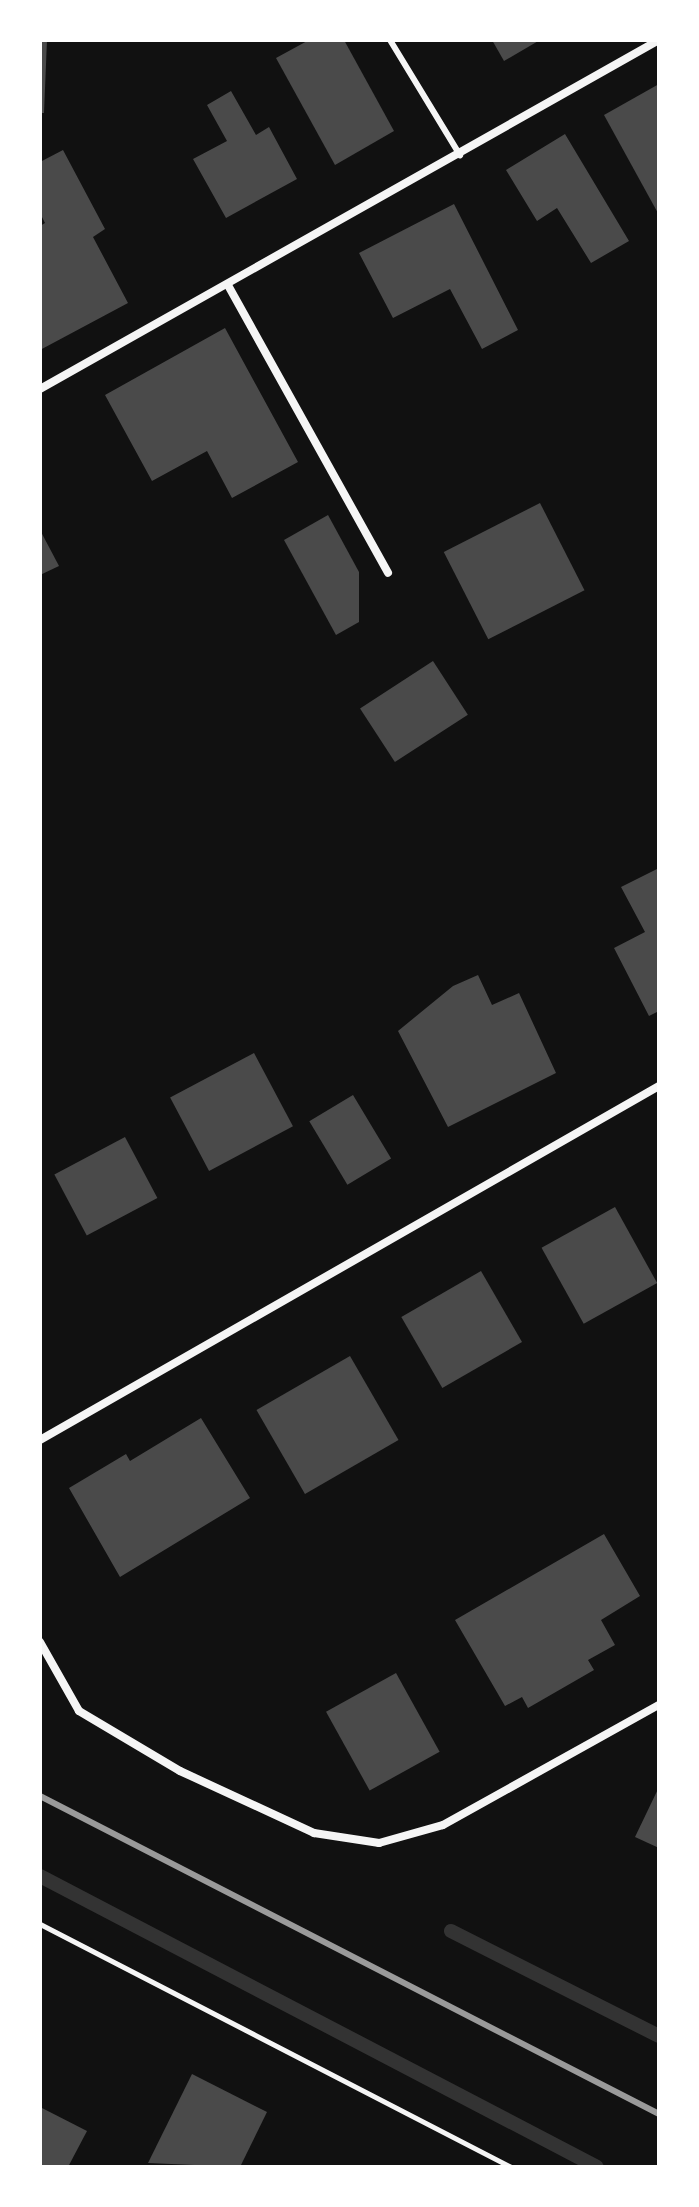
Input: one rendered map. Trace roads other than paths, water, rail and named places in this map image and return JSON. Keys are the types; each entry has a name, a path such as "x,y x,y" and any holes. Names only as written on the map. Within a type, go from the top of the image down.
{"street":[{"path":"40,389 229,287 659,40"},
{"path":"229,287 388,573"},
{"path":"40,1440 659,1086"},
{"path":"40,1642 79,1711 167,1764 314,1833 379,1843 443,1825 659,1705"}],"lane":[{"path":"390,40 460,155"}],"waterway":[{"path":"40,1876 597,2167"},
{"path":"451,1931 659,2036"}],"railway":[{"path":"40,1796 659,2114"}]}
